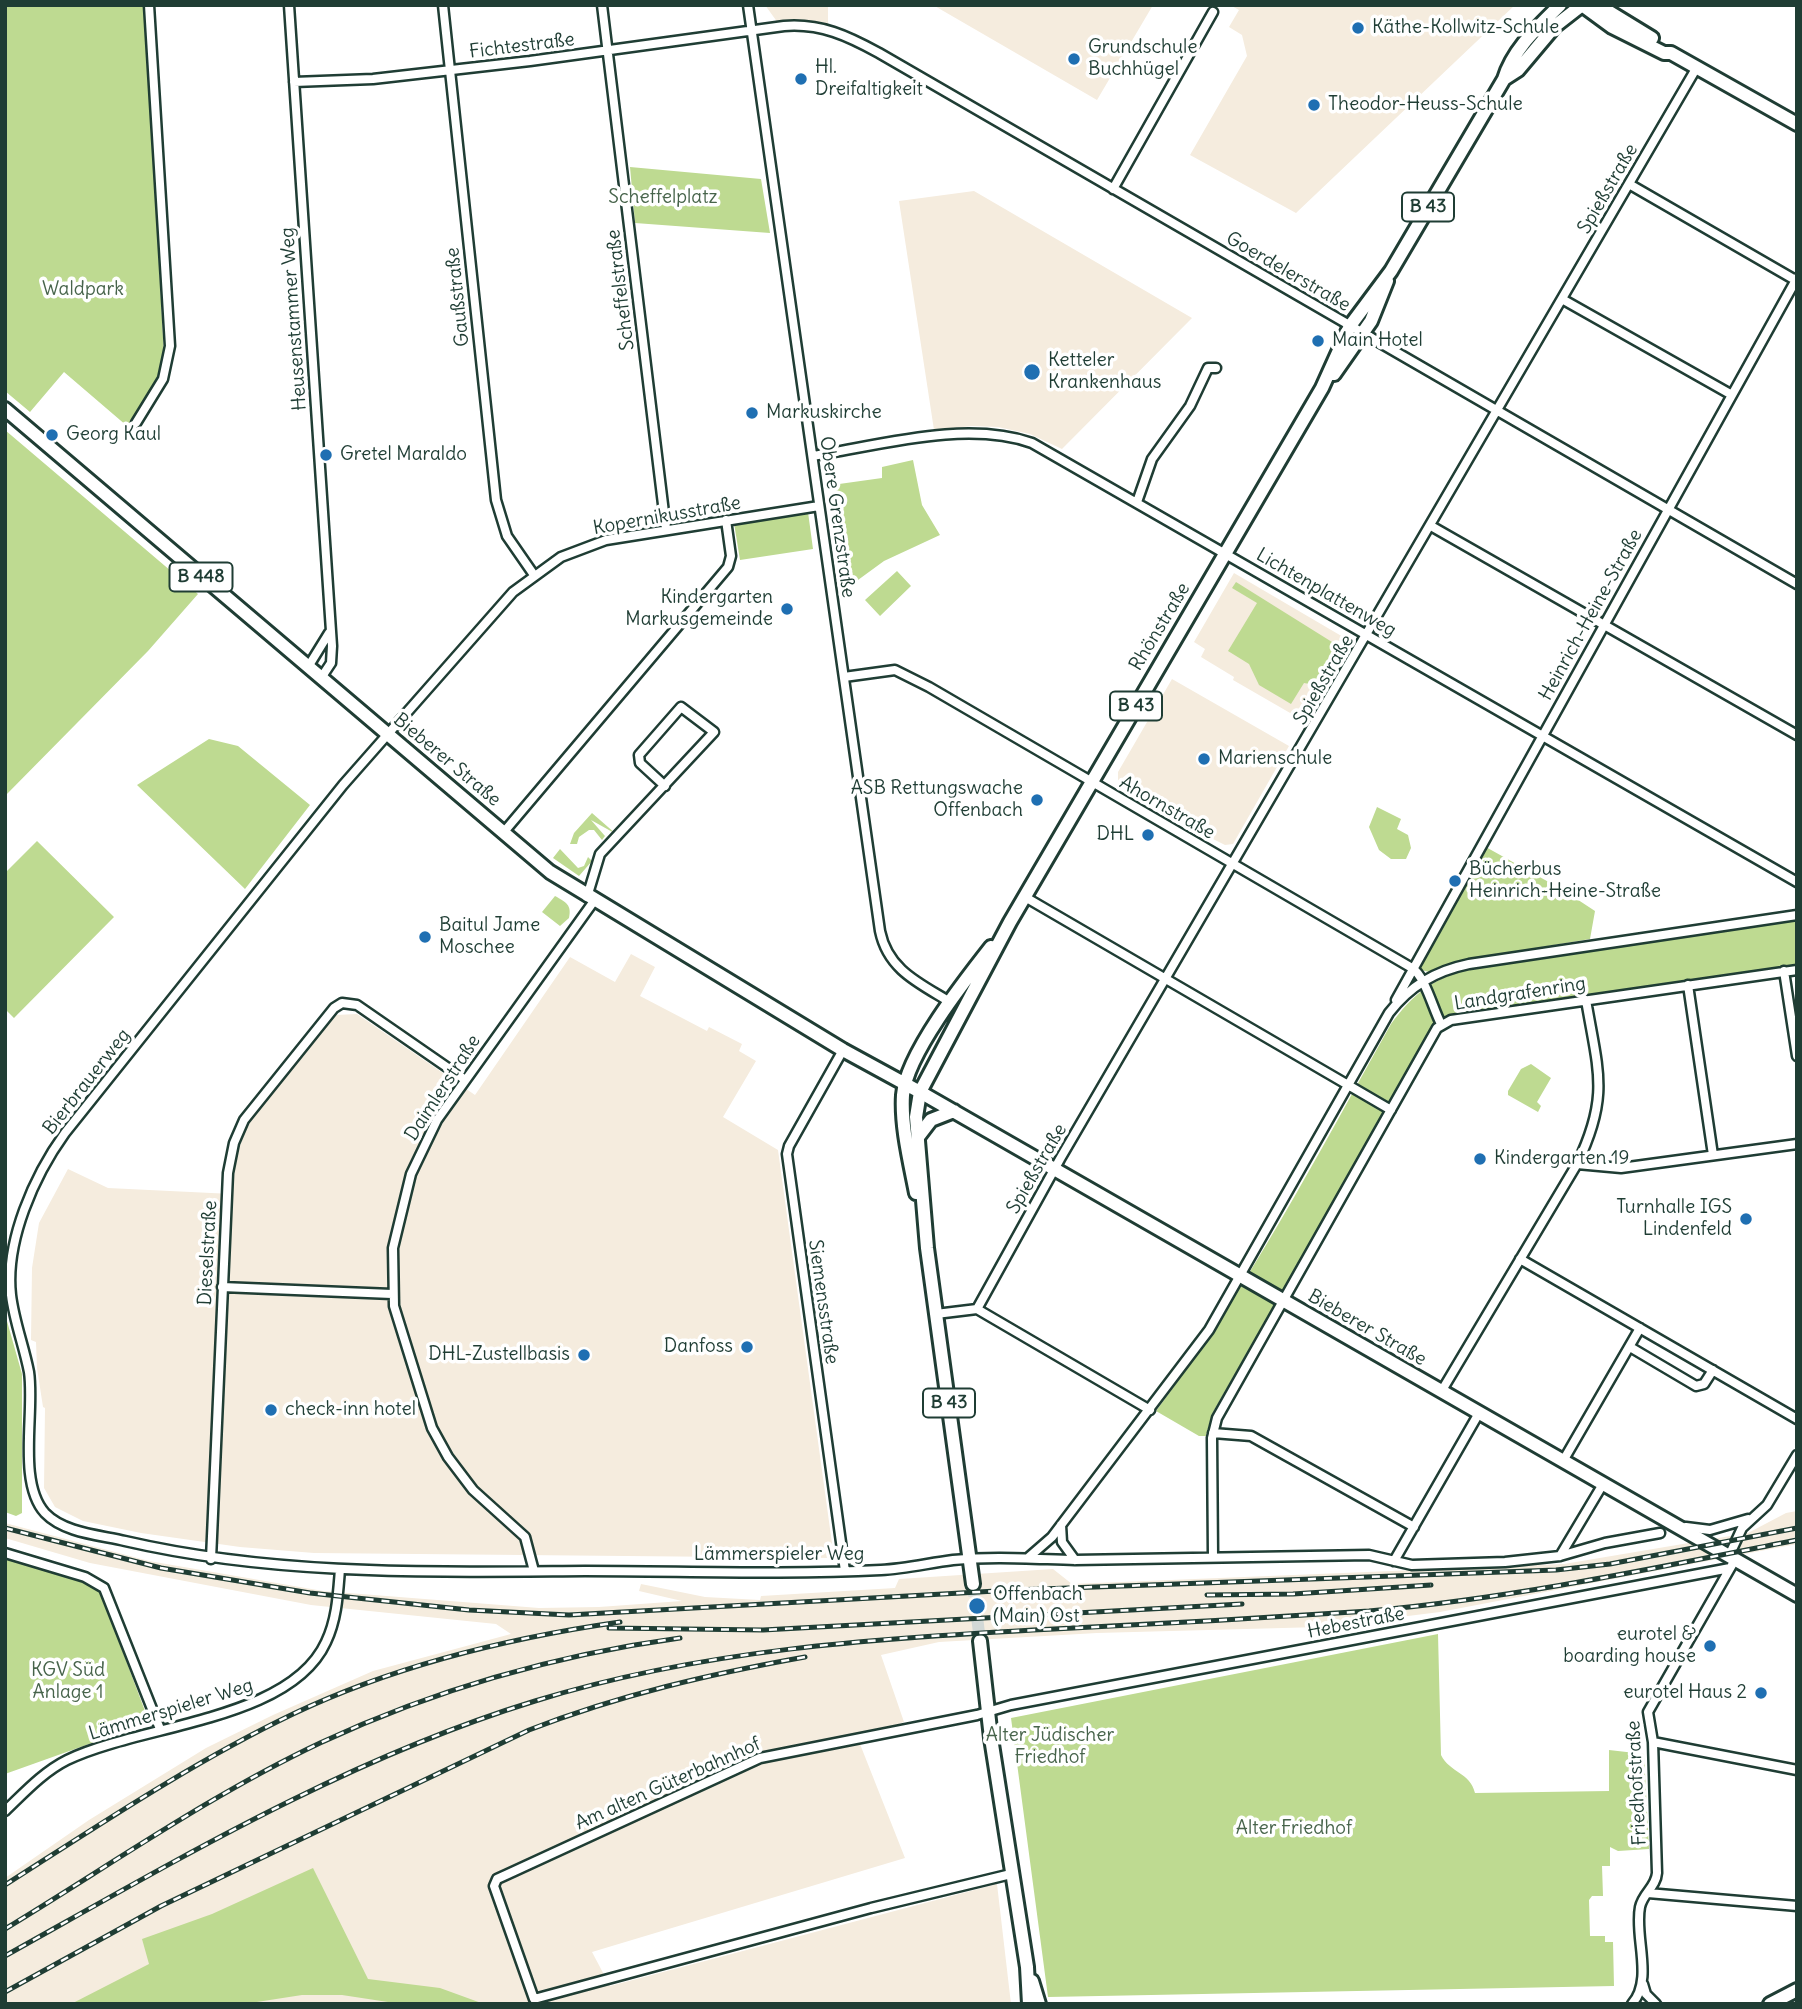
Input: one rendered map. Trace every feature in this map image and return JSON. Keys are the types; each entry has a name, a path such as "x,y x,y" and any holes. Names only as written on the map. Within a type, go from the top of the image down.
{"main road":[{"name":"Rhönstraße","path":"1322,388 1363,333 1391,271 1504,79 1517,51 1560,5"},
{"name":"Rhönstraße","path":"1504,79 1518,70 1555,26 1582,5"},
{"path":"1582,5 1612,27 1664,53 1671,53"},
{"path":"1598,5 1667,47 1671,53 1797,124"},
{"name":"Rhönstraße","path":"920,1092 1010,922 1322,388 1350,326 1391,271"},
{"name":"Bieberer Straße","path":"5,410 550,872 843,1050 905,1083"},
{"name":"Rhönstraße","path":"905,1083 950,1002 1010,922"},
{"name":"B 448","path":"905,1083 920,1092"},
{"name":"B 43","path":"905,1083 904,1117 927,1248 973,1584"},
{"name":"Bieberer Straße","path":"920,1092 1671,1522 1731,1561 1797,1595"},
{"name":"B 43","path":"920,1092 916,1117 927,1248"},
{"path":"918,1137 931,1120 954,1111"},
{"path":"980,1641 1011,1874 1027,1967 1039,2004"},
{"path":"1027,1967 1029,2004"},
{"path":"1022,2004 1027,1988"},
{"path":"1770,2004 1797,1990"}],"street":[{"path":"136,423 155,397 170,354 149,5"},
{"name":"Heusenstammer Weg","path":"289,5 330,631 331,663 321,678"},
{"name":"Gaußstraße","path":"443,5 496,500 507,536 534,575"},
{"name":"Scheffelstraße","path":"602,5 666,529"},
{"name":"Obere Grenzstraße","path":"748,5 883,944 902,972 950,1002"},
{"path":"1113,189 1213,12"},
{"name":"Goerdelerstraße","path":"752,31 805,26 848,36 1797,584"},
{"name":"Fichtestraße","path":"294,82 373,79 752,31"},
{"name":"Spießstraße","path":"976,1309 1054,1170 1369,635 1697,67"},
{"path":"1629,184 1796,280"},
{"name":"Heinrich-Heine-Straße","path":"1412,968 1796,280"},
{"path":"1562,299 1732,396"},
{"path":"1137,502 1156,452 1185,414 1208,368 1216,368"},
{"name":"Lichtenplattenweg","path":"813,456 961,434 1001,434 1043,448 1797,882"},
{"name":"Kopernikusstraße","path":"388,735 499,605 534,575 561,557 591,544 666,529 819,506"},
{"path":"503,833 728,567 731,556 726,520"},
{"path":"1432,526 1797,735"},
{"path":"308,667 330,631"},
{"name":"Ahornstraße","path":"844,677 888,669 905,673 1412,968 1423,980 1441,1024"},
{"name":"Daimlerstraße","path":"534,1571 525,1537 473,1490 436,1436 402,1339 392,1294 393,1248 406,1188 429,1136 464,1079 591,899 600,854 665,786 714,732 681,708 639,755 640,763 665,786"},
{"name":"Bierbrauerweg","path":"211,1559 87,1533 51,1519 36,1499 31,1480 29,1374 10,1290 15,1244 41,1174 70,1126 343,786 388,735"},
{"path":"1025,897 1391,1110"},
{"name":"Landgrafenring","path":"1394,1007 1423,980 1469,964 1797,915"},
{"name":"Landgrafenring","path":"1028,1557 1061,1525 1209,1330 1394,1007 1412,968"},
{"name":"Landgrafenring","path":"1213,1433 1217,1418 1434,1031 1441,1024 1797,970"},
{"path":"1784,971 1797,1056"},
{"path":"1688,985 1713,1155"},
{"path":"1441,1392 1577,1164 1593,1131 1600,1093 1586,1000"},
{"name":"Dieselstraße","path":"211,1559 228,1173 239,1128 334,1008 347,1002 357,1005 464,1079"},
{"name":"Siemensstraße","path":"843,1050 789,1146 787,1160 845,1571"},
{"path":"1577,1164 1621,1168 1797,1144"},
{"path":"1520,1259 1797,1419"},
{"path":"222,1287 392,1294"},
{"path":"936,1314 976,1309 1150,1410"},
{"path":"1563,1461 1640,1328"},
{"path":"1630,1347 1696,1386 1704,1384 1713,1370"},
{"path":"1394,1561 1479,1413"},
{"path":"1213,1556 1213,1433 1241,1433 1257,1439 1413,1527"},
{"name":"Friedhofstraße","path":"1656,2004 1646,1994 1642,1980 1640,1909 1657,1873 1653,1742 1647,1717 1731,1561 1742,1528 1767,1505 1797,1455"},
{"path":"1560,1556 1603,1484"},
{"path":"1671,1522 1710,1530 1754,1516"},
{"path":"1061,1525 1062,1542 1075,1560"},
{"name":"Lämmerspieler Weg","path":"5,1811 48,1772 67,1760 160,1729 257,1702 300,1677 318,1656 331,1629 340,1569 845,1571 899,1569 970,1559 1028,1557 1075,1560 1369,1555 1425,1565 1560,1556 1605,1543 1660,1533"},
{"path":"5,1553 85,1577 104,1588 111,1599 160,1729"},
{"path":"211,1559 340,1569"},
{"name":"Hebestraße","path":"989,1710 1731,1561"},
{"name":"Am alten Güterbahnhof","path":"989,1710 955,1720 760,1758 508,1874 496,1880 494,1886 534,1999 884,1905 1011,1874"},
{"path":"1653,1742 1797,1770"},
{"path":"1648,1893 1797,1906"},
{"name":"Friedhofstraße","path":"1632,2004 1642,1980"}],"shaded area":[{"path":"765,5 828,5 828,27 778,23"},
{"name":"Grundschule Buchhügel","path":"933,5 1153,5 1097,100"},
{"name":"Theodor-Heuss-Schule","path":"1230,5 1515,5 1296,213 1190,155 1247,56 1242,35 1229,27 1239,10"},
{"name":"Ketteler Krankenhaus","path":"974,191 1192,318 1062,449 1030,434 998,427 972,426 934,430 899,201"},
{"path":"1234,573 1350,641 1304,721 1233,680 1234,677 1201,657 1205,649 1194,642"},
{"name":"Marienschule","path":"1172,679 1289,746 1233,844 1225,845 1173,819 1118,780 1118,772"},
{"path":"631,954 655,967 640,996 707,1031 709,1027 742,1044 739,1051 756,1061 723,1117 778,1150 834,1558 314,1553 240,1547 141,1533 83,1521 55,1507 44,1488 45,1408 37,1368 36,1342 31,1340 32,1268 39,1223 68,1169 108,1188 232,1194 236,1155 249,1123 336,1015 357,1014 475,1095 570,957 615,982"},
{"path":"1797,1511 1797,1544 1440,1612 1320,1627 1097,1633 939,1642 881,1655 904,1722 858,1739 905,1858 592,1952 610,1986 997,1884 1011,2004 5,2004 5,1878 89,1820 206,1748 273,1715 373,1671 511,1634 496,1624 311,1605 90,1563 5,1538 5,1523 149,1561 323,1591 539,1608 682,1601 639,1591 641,1584 705,1597 760,1600 761,1596 895,1588 899,1579 1053,1569 1072,1584 1564,1564 1748,1533 1786,1513"}],"green space":[{"name":"Waldpark","path":"5,5 145,5 164,356 152,393 127,426 64,372 30,412 5,391"},
{"name":"Scheffelplatz","path":"630,167 761,179 770,233 635,223"},
{"path":"5,430 198,594 148,651 5,796"},
{"path":"913,460 922,505 940,535 884,561 847,588 832,485 882,478 882,467"},
{"path":"808,512 813,549 740,560 734,523"},
{"path":"897,571 911,586 880,616 865,600"},
{"path":"1236,582 1332,642 1333,656 1315,685 1304,683 1291,704 1259,685 1249,664 1228,651 1257,603 1232,588"},
{"path":"209,739 238,746 310,805 245,889 137,785"},
{"path":"1377,807 1401,819 1397,829 1408,835 1411,848 1406,859 1391,859 1379,850 1369,827"},
{"path":"592,813 616,834 591,820 605,836 602,840 594,830 589,830 579,837 577,844 570,844 574,833"},
{"path":"37,841 114,917 14,1018 5,1009 5,873"},
{"path":"1484,846 1595,911 1590,939 1476,958 1429,972 1421,970 1419,966"},
{"path":"560,849 578,868 584,866 588,857 592,861 579,876 553,858"},
{"path":"555,896 565,902 570,910 569,918 560,926 542,912"},
{"path":"1797,920 1797,966 1447,1017 1434,1024 1212,1414 1206,1436 1199,1436 1156,1411 1251,1270 1391,1024 1407,1004 1425,989 1445,977 1470,969"},
{"path":"1531,1064 1551,1078 1537,1102 1541,1106 1538,1112 1508,1095 1521,1069"},
{"path":"5,1314 22,1374 22,1513 16,1516 5,1512"},
{"name":"KGV Süd Anlage 1","path":"5,1559 92,1585 100,1591 148,1719 145,1724 5,1774"},
{"name":"Alter Friedhof","path":"1438,1634 1441,1755 1449,1766 1469,1781 1475,1793 1609,1791 1609,1750 1644,1754 1649,1849 1618,1851 1610,1847 1610,1866 1602,1866 1603,1896 1592,1896 1589,1900 1590,1936 1605,1936 1605,1942 1613,1942 1614,1986 1048,1997 1011,1718"},
{"path":"313,1868 368,1979 440,1988 484,2004 401,2004 342,1995 302,1995 244,2004 71,2004 149,1964 142,1939 212,1914"}],"tunnel":[{"path":"973,1584 980,1641"}],"railway":[{"path":"5,1528 161,1568 310,1593 469,1610 569,1615 1014,1590 1556,1570 1610,1564 1797,1528"},
{"path":"5,1956 198,1848 330,1782 465,1725 598,1683 727,1658 857,1642 1330,1614 1423,1605 1584,1581 1797,1540"},
{"path":"1207,1595 1293,1594 1431,1585"},
{"path":"609,1628 763,1630 1242,1604"},
{"path":"5,1885 183,1773 293,1714 332,1697 412,1668 494,1645 620,1622"},
{"path":"5,1929 239,1785 363,1724 496,1677 587,1654 680,1638"},
{"path":"5,1992 161,1906 529,1730 597,1706 665,1687 805,1657"}],"place":[{"name":"Käthe-Kollwitz-Schule","path":"1358,28"},
{"name":"Grundschule Buchhügel","path":"1074,59"},
{"name":"Hl. Dreifaltigkeit","path":"801,79"},
{"name":"Theodor-Heuss-Schule","path":"1314,105"},
{"name":"Main Hotel","path":"1318,341"},
{"name":"Ketteler Krankenhaus","path":"1032,372"},
{"name":"Markuskirche","path":"752,413"},
{"name":"Georg Kaul","path":"52,435"},
{"name":"Gretel Maraldo","path":"326,455"},
{"name":"Kindergarten Markusgemeinde","path":"787,609"},
{"name":"Marienschule","path":"1204,759"},
{"name":"ASB Rettungswache Offenbach","path":"1037,800"},
{"name":"DHL","path":"1148,835"},
{"name":"Bücherbus Heinrich-Heine-Straße","path":"1455,881"},
{"name":"Baitul Jame Moschee","path":"425,937"},
{"name":"Kindergarten 19","path":"1480,1159"},
{"name":"Turnhalle IGS Lindenfeld","path":"1746,1219"},
{"name":"Danfoss","path":"747,1347"},
{"name":"DHL-Zustellbasis","path":"584,1355"},
{"name":"check-inn hotel","path":"271,1410"},
{"name":"Offenbach (Main) Ost","path":"977,1606"},
{"name":"eurotel & boarding house","path":"1710,1646"},
{"name":"eurotel Haus 2","path":"1761,1693"}],"park label":[{"name":"Alter Jüdischer Friedhof","path":"1050,1747"}]}
